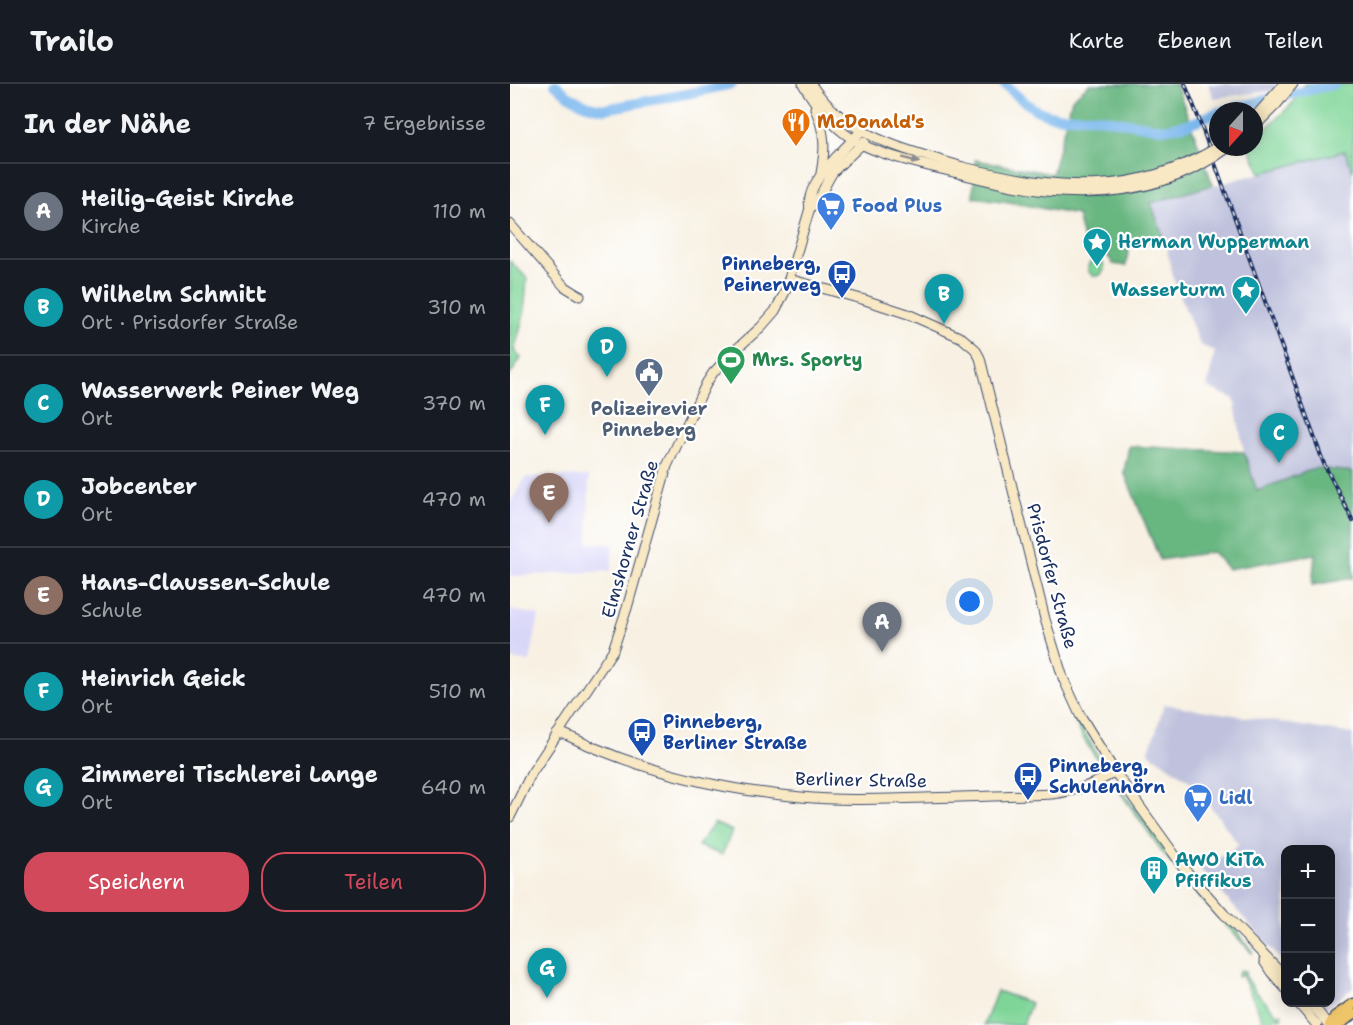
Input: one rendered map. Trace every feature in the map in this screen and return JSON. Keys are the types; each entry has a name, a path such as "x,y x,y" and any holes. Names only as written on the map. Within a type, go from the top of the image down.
{"main road":[{"path":"802,84 812,100 830,120 858,141 889,154 962,170 1029,181 1095,185 1154,176 1209,152"},
{"path":"811,84 834,112 870,136 1008,185 1074,193 1120,191 1137,188 1187,171 1215,156"},
{"path":"1263,108 1284,84"},
{"path":"1263,118 1293,84"},
{"name":"Elmshorner Straße","path":"812,100 825,141 821,175"},
{"name":"Elmshorner Straße","path":"510,817 531,774 613,650 667,466 707,382 721,364 761,327 775,310 785,292 810,208 858,141 861,131"},
{"name":"Elmshorner Straße","path":"810,208 808,202 814,187 838,154 870,136"},
{"path":"510,224 564,286 580,296"},
{"name":"Prisdorfer Straße","path":"789,279 908,314 962,338 978,353 1056,661 1066,687 1080,715 1115,772 1187,872 1281,973"},
{"name":"Berliner Straße","path":"557,734 564,734 608,754 675,775 734,788 801,797 845,799 1052,795 1074,791 1115,772"},
{"name":"Prisdorfer Straße","path":"1258,951 1281,983"},
{"path":"1313,1007 1329,1025 1336,1016 1353,1004"},
{"path":"1302,1007 1317,1025"},
{"path":"1338,1025 1353,1014"}],"shaded area":[{"path":"1208,84 1282,84 1277,90 1214,98"},
{"path":"1345,150 1353,172 1353,472 1314,468 1257,491 1244,452 1234,399 1207,387 1215,351 1200,345 1172,276 1166,244 1151,203"},
{"path":"589,476 588,543 613,544 611,571 510,576 510,503 526,477"},
{"path":"510,610 539,615 530,662 510,659"},
{"path":"1164,704 1353,734 1353,988 1335,1001 1335,845 1281,845 1281,960 1200,869 1239,845 1194,784 1148,752"}],"green space":[{"path":"1090,84 1176,84 1213,185 1151,203 1166,244 1130,239 1126,266 1113,264 1102,252 1096,250 1086,252 1077,215 973,197 975,160 1052,174 1072,99"},
{"path":"1304,84 1353,84 1353,172 1345,151 1261,173 1253,156 1263,156 1263,131 1293,103"},
{"path":"1096,260 1104,268 1096,276 1088,268"},
{"path":"510,261 527,278 524,315 514,351 521,358 510,375"},
{"path":"1129,446 1244,452 1257,491 1315,468 1353,472 1353,578 1312,585 1315,554 1228,569 1213,552 1160,560 1124,472"},
{"path":"1077,720 1102,763 1100,764 1083,738 1075,721"},
{"path":"1122,791 1185,874 1241,936 1253,951 1252,953 1194,891 1167,858 1120,792"},
{"path":"714,823 732,831 722,855 698,846"},
{"path":"1241,970 1247,972 1244,974 1255,991 1278,1015 1281,1013 1280,1020 1278,1017 1265,1025 1242,975 1238,977"},
{"path":"997,991 1031,1003 1023,1025 984,1025"}],"waterway":[{"path":"555,84 577,101 605,109 732,84"},
{"path":"1004,84 1036,110 1049,115 1093,117 1163,129 1189,124 1209,116"},
{"path":"1257,102 1335,84"}],"railway":[{"path":"1185,84 1324,464 1353,521"}],"place":[{"name":"McDonald's","path":"796,148"},
{"name":"Food Plus","path":"831,232"},
{"name":"Herman Wupperman","path":"1097,268"},
{"name":"Pinneberg, Peinerweg","path":"842,300"},
{"name":"Wasserturm","path":"1246,316"},
{"name":"Wilhelm Schmitt","path":"944,324"},
{"name":"Jobcenter","path":"607,377"},
{"name":"Mrs. Sporty","path":"731,386"},
{"name":"Polizeirevier Pinneberg","path":"649,398"},
{"name":"Heinrich Geick","path":"545,435"},
{"name":"Wasserwerk Peiner Weg","path":"1279,463"},
{"name":"Hans-Claussen-Schule","path":"549,523"},
{"name":"Heilig-Geist Kirche","path":"882,652"},
{"name":"Pinneberg, Berliner Straße","path":"642,758"},
{"name":"Pinneberg, Schulenhörn","path":"1028,802"},
{"name":"Lidl","path":"1198,824"},
{"name":"AWO KiTa Pfiffikus","path":"1154,896"},
{"name":"Zimmerei Tischlerei Lange","path":"547,998"}]}
